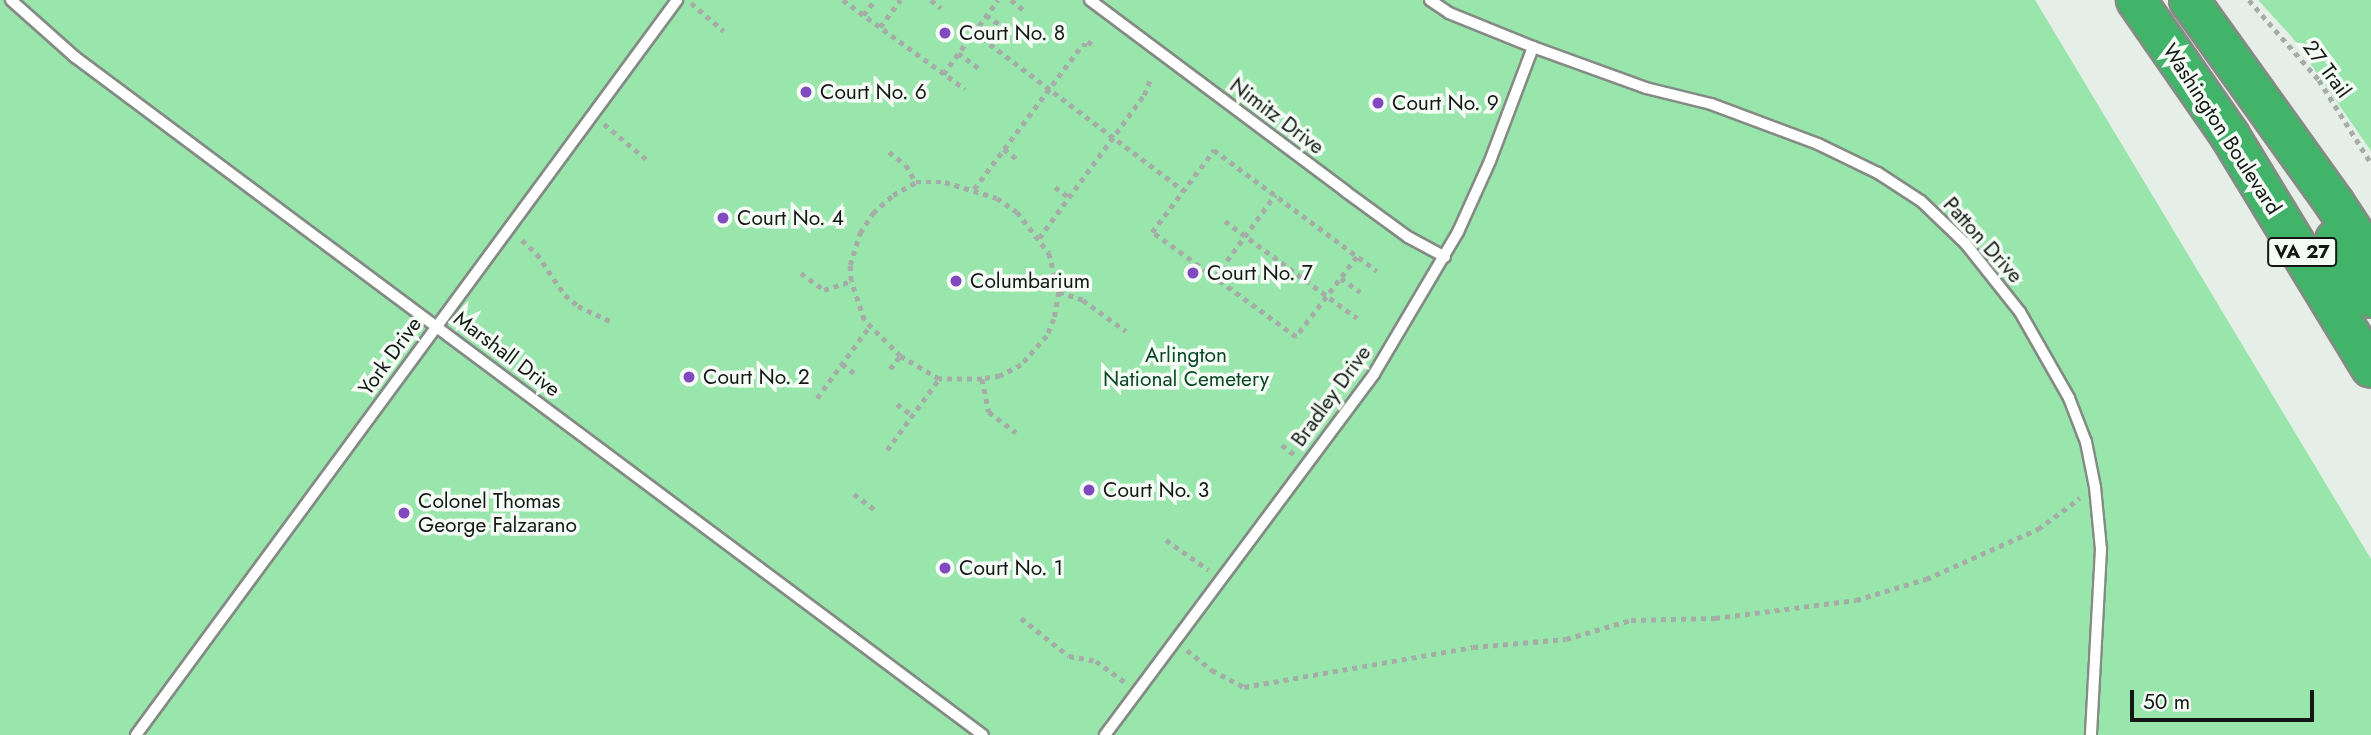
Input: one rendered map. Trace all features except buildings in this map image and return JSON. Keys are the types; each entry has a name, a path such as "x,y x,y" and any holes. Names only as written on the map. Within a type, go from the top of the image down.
{"highway":[{"name":"Washington Boulevard","path":"2136,0 2230,136 2371,368"},
{"name":"Washington Boulevard","path":"2189,0 2335,204 2371,259"},
{"path":"2255,95 2320,217 2371,298"}],"lane":[{"name":"Marshall Drive","path":"11,0 75,57 984,735"},
{"name":"York Drive","path":"136,735 677,0"},
{"name":"Nimitz Drive","path":"1090,0 1408,237 1444,257"},
{"name":"Patton Drive","path":"1430,0 1450,13 1533,47 1646,88 1711,104 1818,144 1878,173 1921,201 1965,243 2020,312 2069,398 2086,442 2095,487 2100,583 2091,735"},
{"name":"Bradley Drive","path":"1105,735 1374,374 1444,257 1490,161 1533,47"}],"path":[{"path":"688,0 724,31"},
{"path":"843,0 850,2 863,15 965,89"},
{"path":"863,15 874,0"},
{"path":"880,27 900,0"},
{"path":"931,0 941,8"},
{"path":"943,74 998,0"},
{"path":"1011,0 1024,10"},
{"name":"27 Trail","path":"2249,0 2319,80 2371,163"},
{"path":"986,15 1010,32"},
{"path":"974,32 1184,190"},
{"path":"974,189 1082,45 1088,45 1093,38"},
{"path":"958,53 981,70"},
{"path":"1039,238 1144,95 1150,80"},
{"path":"592,115 646,159"},
{"path":"1004,149 1017,159"},
{"path":"1357,257 1296,337 1152,232 1214,150 1377,271"},
{"path":"889,152 906,165 916,182"},
{"path":"916,182 945,182 997,198 1017,212 1049,253 1059,292 1054,319 1036,351 1021,365 1000,376 982,379 939,379 900,356 869,327 859,310 851,281 850,265 860,233 873,213 893,195 916,182"},
{"path":"1055,187 1069,197"},
{"path":"1215,277 1247,237 1275,195"},
{"path":"1225,221 1357,318"},
{"path":"508,229 537,254 565,295 578,306 612,321"},
{"path":"801,274 824,290 851,281"},
{"path":"1341,278 1360,292"},
{"path":"1059,292 1083,300 1126,331"},
{"path":"817,398 869,327"},
{"path":"890,369 900,356"},
{"path":"842,364 856,375"},
{"path":"887,450 939,379"},
{"path":"982,379 989,412 1016,432"},
{"path":"897,404 912,415"},
{"path":"1174,640 1212,670 1244,687 1473,647 1566,639 1632,620 1714,618 1856,600 1926,579 2038,529 2095,487"},
{"path":"854,494 875,510"},
{"path":"1167,540 1220,578"},
{"path":"1021,618 1069,656 1096,661 1137,691"}],"green space":[{"name":"Arlington National Cemetery","path":"0,0 2035,0 2371,559 2371,735 0,735"},
{"path":"2258,0 2371,0 2371,151 2292,37"}],"place":[{"name":"Court No. 8","path":"945,33"},
{"name":"Court No. 6","path":"806,92"},
{"name":"Court No. 9","path":"1378,103"},
{"name":"Court No. 4","path":"723,218"},
{"name":"Court No. 7","path":"1193,273"},
{"name":"Columbarium","path":"956,281"},
{"name":"Court No. 2","path":"689,377"},
{"name":"Court No. 3","path":"1089,490"},
{"name":"Colonel Thomas George Falzarano","path":"404,513"},
{"name":"Court No. 1","path":"945,568"}]}
